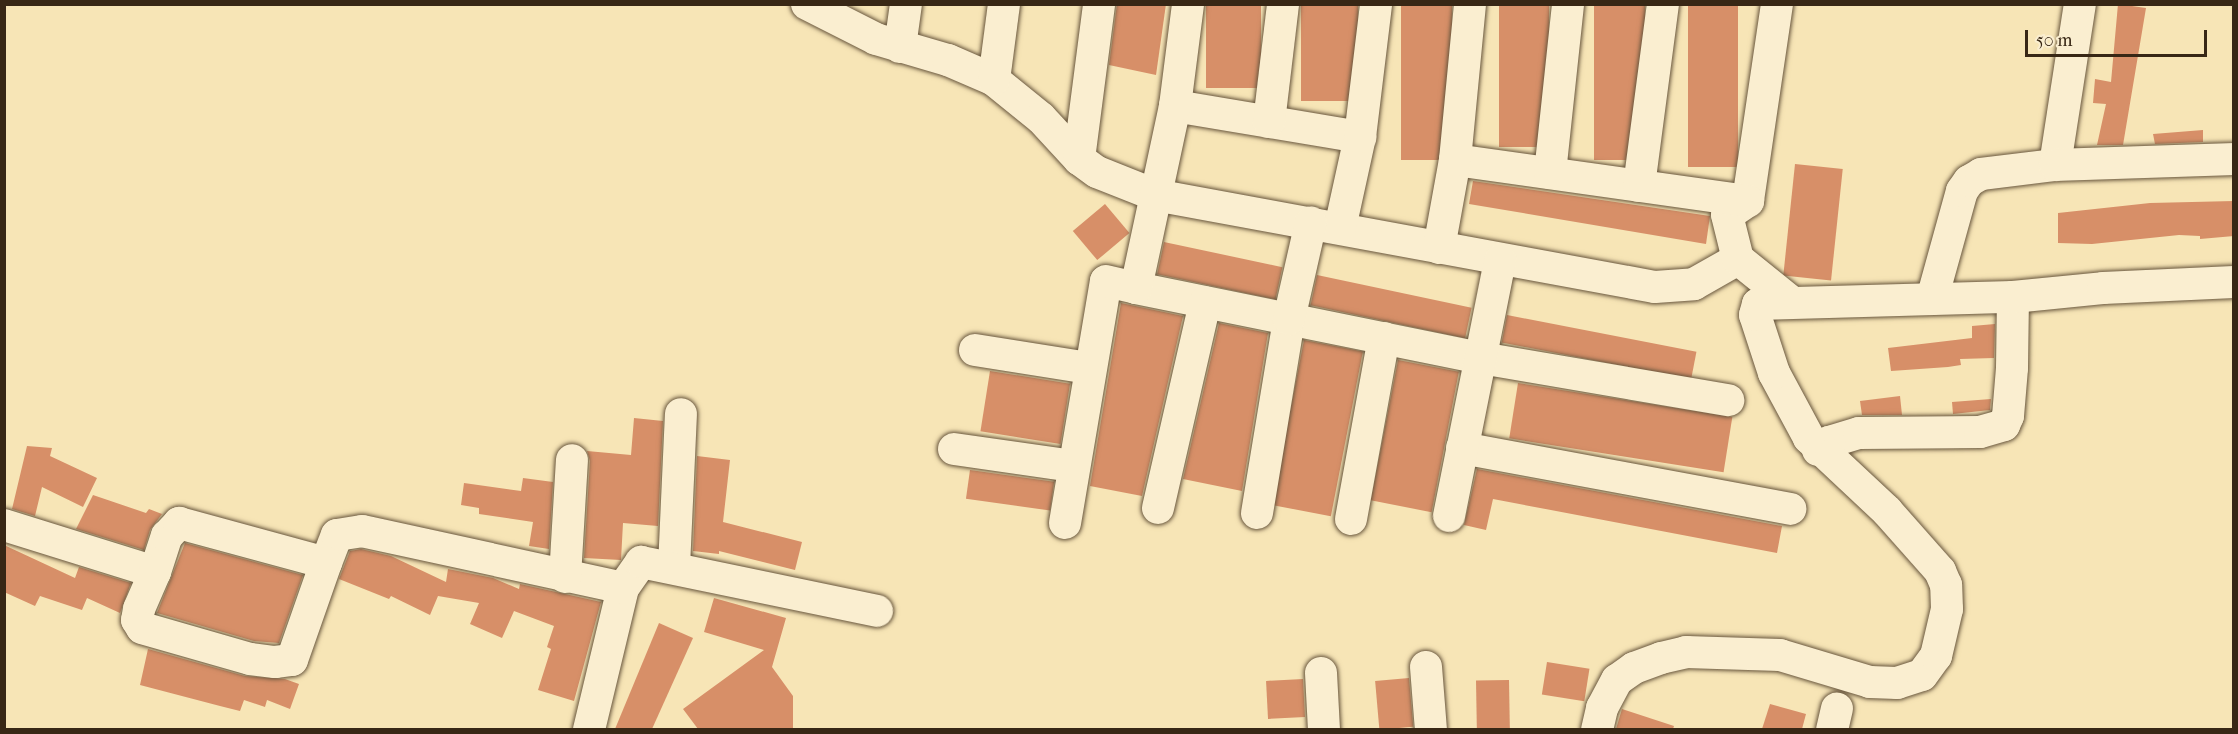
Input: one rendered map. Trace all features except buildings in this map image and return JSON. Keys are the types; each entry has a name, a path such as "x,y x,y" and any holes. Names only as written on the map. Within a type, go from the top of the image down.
{"street":[{"path":"900,47 906,4"},
{"path":"994,80 1004,4"},
{"path":"1079,159 1099,4"},
{"path":"1136,288 1175,106 1188,4"},
{"path":"1269,122 1283,4"},
{"path":"1257,513 1289,319 1360,136 1376,4"},
{"path":"1439,248 1455,160 1470,4"},
{"path":"1550,173 1568,4"},
{"path":"1638,186 1663,4"},
{"path":"1777,4 1748,201 1727,215 1738,259 1790,301"},
{"path":"2055,165 2080,4"},
{"path":"809,5 900,47 948,60 994,80 1041,118 1079,159 1097,172 1155,195 1656,287 1694,284 1738,259"},
{"path":"1175,106 1360,136"},
{"path":"1932,299 1958,203 1969,181 1981,174 2055,165 2234,159"},
{"path":"1455,160 1748,201"},
{"path":"1449,516 1500,260"},
{"path":"1065,523 1089,368 1106,281 1481,358 1728,400"},
{"path":"1597,729 1602,708 1617,680 1634,668 1686,652 1780,656 1870,682 1913,679 1930,665 1936,656 1947,609 1946,585 1940,571 1887,511 1818,450 1774,373 1755,315 1762,302 2013,297 2103,288 2234,282"},
{"path":"1818,450 1829,442 1859,433 1980,432 2004,425 2008,416 2012,368 2013,297"},
{"path":"1158,508 1205,302"},
{"path":"1351,519 1384,338"},
{"path":"975,350 1089,368"},
{"path":"674,567 681,414"},
{"path":"1462,448 1790,508"},
{"path":"954,449 1074,466"},
{"path":"565,577 572,460"},
{"path":"327,563 179,523 167,536 139,609 137,620 142,628 250,659 275,662 292,660 327,563 337,535 362,531 623,588"},
{"path":"4,525 155,572"},
{"path":"589,729 623,588 641,562 878,611"},
{"path":"1426,667 1431,729"},
{"path":"1321,674 1324,729"}]}
